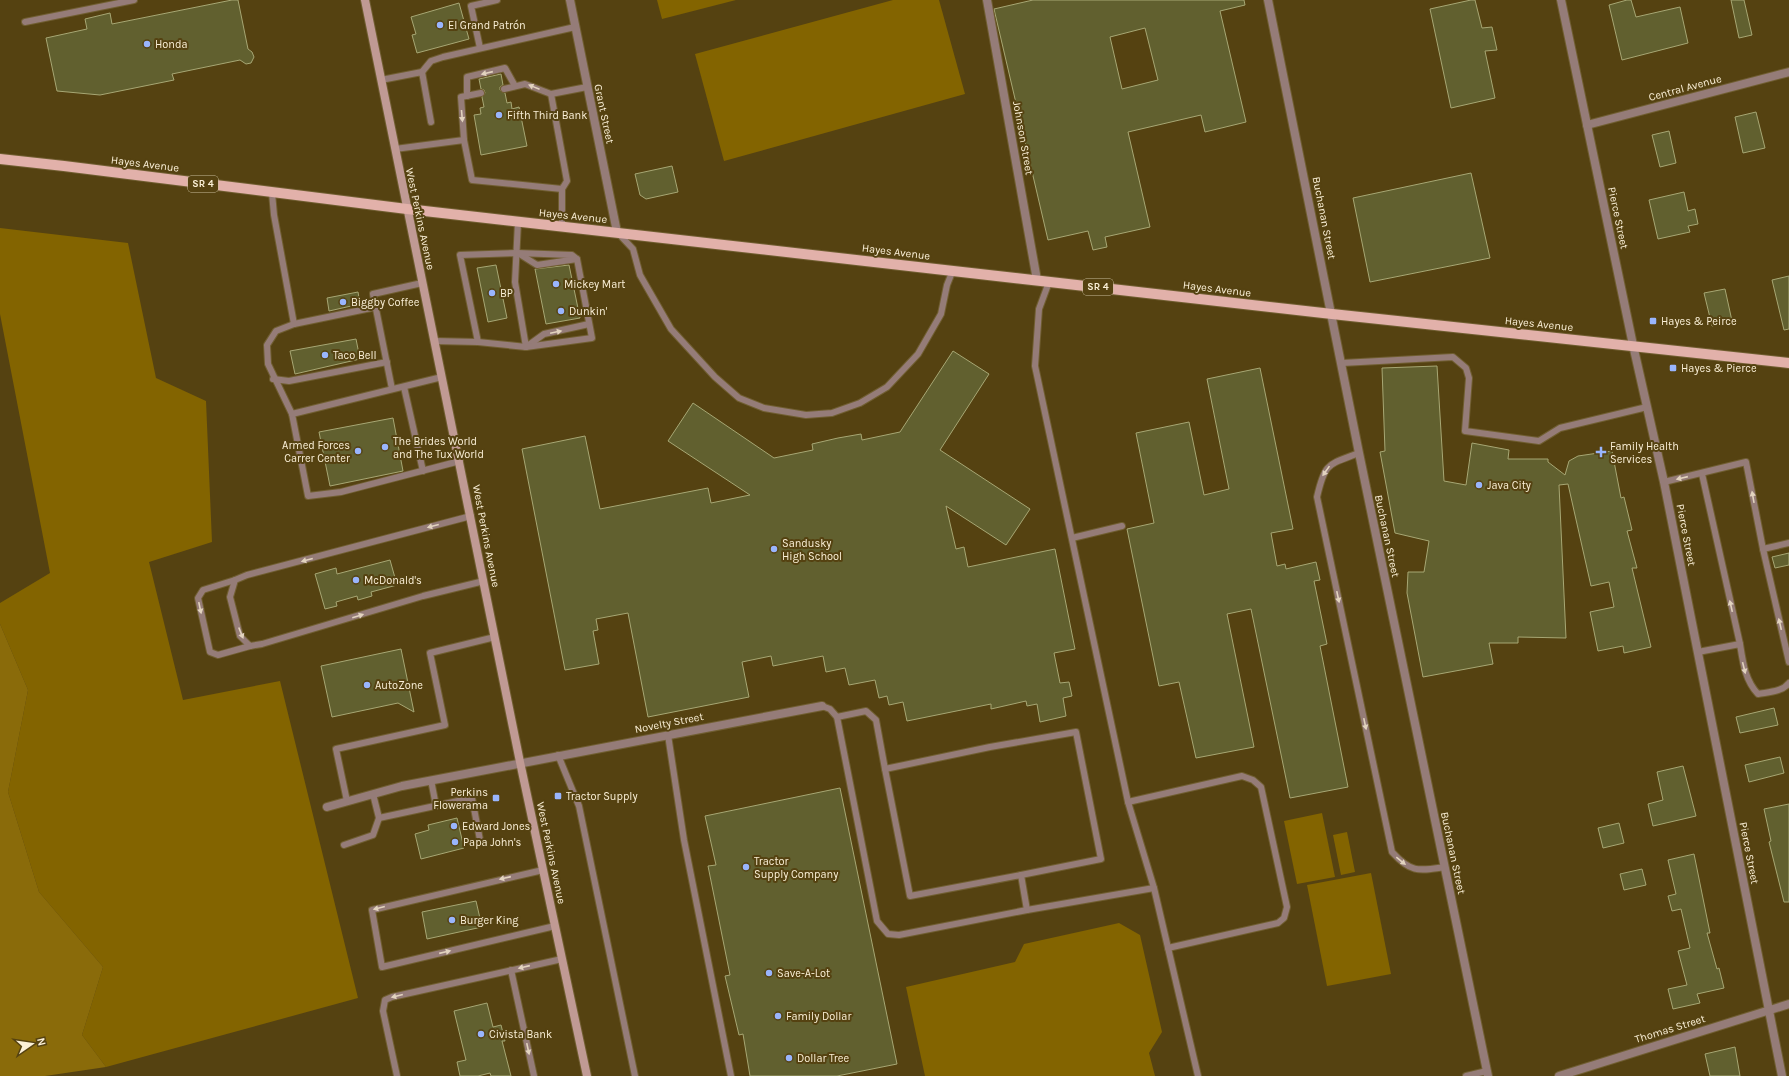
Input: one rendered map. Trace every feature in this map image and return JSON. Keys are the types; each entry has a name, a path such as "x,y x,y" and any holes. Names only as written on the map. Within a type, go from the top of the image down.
{"main road":[{"name":"West Perkins Avenue","path":"365,0 394,149 460,461 520,762 587,1076"},
{"name":"Hayes Avenue","path":"0,159 518,222 1332,314 1633,345 1789,363"}],"street":[{"name":"Grant Street","path":"570,0 617,232"},
{"name":"Johnson Street","path":"987,0 1037,280"},
{"name":"Buchanan Street","path":"1268,0 1342,362 1359,453 1487,1074"},
{"name":"Pierce Street","path":"1561,0 1633,345 1664,482 1782,1076"},
{"name":"Central Avenue","path":"1587,125 1789,72"},
{"name":"Novelty Street","path":"327,806 431,780 520,762 822,706"},
{"name":"Thomas Street","path":"1559,1076 1789,1004"}],"lane":[{"path":"25,22 134,0"},
{"path":"480,48 472,6 497,0"},
{"path":"381,80 422,72 431,61 480,48 575,27"},
{"path":"467,96 467,77 505,68 515,86"},
{"path":"422,72 431,122"},
{"path":"504,89 525,84 551,94 587,87"},
{"path":"482,93 461,97 464,140 472,180 562,189"},
{"path":"551,94 567,181 562,189 562,226"},
{"path":"394,149 464,140"},
{"path":"272,193 274,215 294,324"},
{"path":"518,222 515,282 526,348"},
{"path":"617,232 633,249 640,276 671,329 715,377 739,398 764,408 806,415 832,413 860,403 887,387 918,354 941,314 947,285 953,270"},
{"path":"517,253 537,265 577,259"},
{"path":"434,341 478,342 526,348 592,338 577,259 572,255 517,253 460,255 478,342"},
{"path":"1049,282 1039,310 1035,366 1128,802 1154,888 1198,1076"},
{"path":"392,390 373,294 422,283"},
{"path":"376,307 294,324 276,331 267,345 268,364 273,379 292,414 308,496 341,492 460,461"},
{"path":"526,348 544,334 590,324"},
{"path":"1342,362 1453,357 1466,368 1469,378 1465,431 1539,441 1560,428 1647,407"},
{"path":"273,379 289,381 387,362"},
{"path":"292,414 442,377"},
{"path":"404,387 423,471"},
{"path":"1359,453 1331,464 1322,475 1317,497 1392,852 1403,864 1422,871 1445,867"},
{"path":"1664,482 1702,474 1746,462 1763,549 1789,662"},
{"path":"1702,474 1749,685 1758,694 1772,692 1786,687 1789,683"},
{"path":"470,516 203,590 198,598 206,636 210,652 218,656 423,596 484,581"},
{"path":"1072,538 1122,526"},
{"path":"1763,549 1789,543"},
{"path":"235,580 230,597 240,636 250,646"},
{"path":"347,801 336,749 445,725 430,653 495,637"},
{"path":"1698,652 1740,644"},
{"path":"822,706 830,709 836,717 877,921 888,934 899,935 1027,910 1154,888"},
{"path":"836,717 866,711 876,720 885,769 910,896 1101,859 1076,732 997,746 885,769"},
{"path":"668,734 684,840 731,1076"},
{"path":"558,755 579,806 635,1076"},
{"path":"1128,802 1242,776 1253,780 1261,787 1287,907 1284,918 1278,924 1168,948"},
{"path":"431,780 436,806"},
{"path":"344,845 373,835 379,818 373,794"},
{"path":"379,818 472,798 480,840"},
{"path":"543,870 372,910 382,967 555,926"},
{"path":"1021,875 1027,910"},
{"path":"397,1076 383,1011 385,1000 392,997 562,959"},
{"path":"511,970 534,1076"},
{"path":"1466,1076 1487,1074"}],"shaded area":[{"path":"657,0 736,0 662,19"},
{"path":"893,0 939,0 965,94 724,161 695,54"},
{"path":"0,228 128,243 156,378 206,401 212,542 149,562 183,700 280,681 358,998 106,1067 82,1035 103,967 39,892 8,792 28,690 0,624 0,603 50,573 0,314"},
{"path":"0,624 28,690 8,792 39,892 103,967 82,1035 106,1067 45,1076 0,1076"},
{"path":"1322,813 1335,877 1297,884 1284,821"},
{"path":"1347,832 1355,872 1341,875 1333,835"},
{"path":"1371,873 1391,974 1327,986 1307,885"},
{"path":"1119,923 1140,935 1162,1032 1149,1053 1155,1076 925,1076 906,987 1015,962 1024,944"}],"building":[{"name":"Honda","path":"238,0 248,49 252,52 254,57 251,63 246,64 240,60 172,74 174,80 100,95 57,91 46,38 87,29 85,19 110,13 112,24"},
{"path":"1033,0 1244,0 1245,5 1220,11 1246,122 1205,132 1201,115 1128,132 1150,227 1105,237 1107,247 1093,250 1088,231 1048,240 994,9","holes":["1145,28 1158,80 1122,89 1110,37"]},
{"path":"1475,0 1482,28 1492,27 1497,50 1485,51 1495,98 1451,108 1430,9"},
{"path":"1631,0 1636,17 1680,7 1688,43 1622,60 1609,5"},
{"path":"1731,0 1744,0 1752,35 1739,38"},
{"name":"El Grand Patrón","path":"459,3 469,39 417,53 412,35 416,34 411,17"},
{"name":"Fifth Third Bank","path":"501,74 503,85 500,87 500,90 505,93 507,103 511,102 512,109 519,107 527,146 481,155 474,115 481,114 480,108 484,107 482,97 485,93 484,90 481,89 479,79"},
{"path":"1756,112 1765,148 1743,153 1735,117"},
{"path":"1669,131 1676,163 1660,167 1652,135"},
{"path":"672,166 678,192 646,199 640,195 635,174"},
{"path":"1471,173 1490,258 1370,282 1353,198"},
{"path":"1684,192 1688,211 1695,209 1698,224 1688,226 1690,232 1658,239 1649,200"},
{"name":"BP","path":"496,265 507,318 488,322 477,268"},
{"path":"569,265 580,318 546,324 535,269"},
{"path":"1789,276 1789,329 1784,330 1772,280"},
{"path":"1725,289 1732,321 1712,326 1704,293"},
{"name":"Biggby Coffee","path":"358,292 360,304 329,311 327,298"},
{"name":"Taco Bell","path":"356,339 360,359 295,374 290,351"},
{"name":"Sandusky High School","path":"953,351 989,374 940,450 1030,509 1006,545 946,506 956,549 964,547 968,567 1055,549 1075,649 1054,653 1060,683 1069,682 1072,696 1063,698 1066,716 1040,722 1037,704 1027,706 1026,701 991,709 991,704 907,721 903,702 889,705 887,696 879,698 875,680 849,685 845,668 826,672 823,656 773,666 771,656 742,662 749,697 648,717 628,613 596,619 598,630 593,631 599,664 565,670 522,449 585,436 600,509 708,488 711,503 750,495 668,441 693,403 774,458 813,450 812,444 838,438 861,434 862,440 900,432"},
{"path":"1437,366 1444,481 1466,485 1472,443 1509,450 1508,459 1548,459 1548,462 1565,475 1569,461 1578,456 1612,451 1621,498 1624,497 1632,530 1627,531 1637,568 1632,568 1651,647 1624,653 1623,646 1598,651 1590,612 1614,607 1609,582 1591,586 1568,484 1559,485 1566,638 1518,637 1518,643 1489,643 1493,664 1423,677 1407,593 1408,572 1424,572 1429,541 1395,533 1380,452 1385,451 1382,368"},
{"path":"1260,368 1293,529 1271,533 1277,566 1285,564 1286,569 1316,562 1320,580 1314,581 1327,644 1320,646 1348,787 1290,798 1251,609 1227,614 1254,747 1196,758 1179,682 1159,686 1127,529 1154,523 1136,433 1189,422 1204,495 1229,489 1207,379"},
{"path":"393,418 403,471 330,486 319,432"},
{"path":"1789,553 1789,565 1775,568 1772,557"},
{"name":"McDonald's","path":"390,560 397,585 371,592 372,596 358,600 357,596 336,602 337,606 325,609 315,574 336,568 337,574"},
{"name":"AutoZone","path":"401,649 414,712 398,703 332,717 321,666"},
{"path":"1774,708 1778,725 1740,733 1736,717"},
{"path":"1780,757 1784,773 1749,782 1745,765"},
{"path":"1683,766 1696,816 1653,826 1648,804 1663,800 1657,772"},
{"path":"840,788 897,1064 837,1076 750,1076 743,1034 739,1035 725,976 730,975 708,866 716,865 705,816"},
{"path":"1789,804 1789,902 1784,902 1769,842 1771,841 1764,809"},
{"path":"457,818 464,848 421,859 415,834 429,830 428,825"},
{"path":"1619,823 1624,843 1603,848 1598,828"},
{"path":"1694,854 1710,933 1707,933 1724,988 1697,994 1700,1003 1673,1009 1668,989 1687,985 1678,951 1690,948 1681,909 1672,911 1668,896 1676,894 1668,860"},
{"path":"1642,869 1646,885 1624,890 1620,874"},
{"name":"Burger King","path":"476,901 482,927 427,939 422,912"},
{"name":"Civista Bank","path":"487,1003 493,1027 501,1025 505,1041 502,1041 511,1076 491,1076 490,1073 478,1076 460,1076 457,1062 466,1060 454,1011"},
{"path":"1735,1047 1740,1076 1710,1076 1705,1054"}],"place":[{"name":"El Grand Patrón","path":"440,25"},
{"name":"Honda","path":"147,44"},
{"name":"Fifth Third Bank","path":"499,115"},
{"name":"Mickey Mart","path":"556,284"},
{"name":"BP","path":"492,293"},
{"name":"Biggby Coffee","path":"343,302"},
{"name":"Dunkin'","path":"561,311"},
{"name":"Hayes & Peirce","path":"1653,321"},
{"name":"Taco Bell","path":"325,355"},
{"name":"Hayes & Pierce","path":"1673,368"},
{"name":"The Brides World and The Tux World","path":"385,447"},
{"name":"Armed Forces Carrer Center","path":"358,451"},
{"name":"Family Health Services","path":"1601,452"},
{"name":"Java City","path":"1479,485"},
{"name":"Sandusky High School","path":"774,549"},
{"name":"McDonald's","path":"356,580"},
{"name":"AutoZone","path":"367,685"},
{"name":"Tractor Supply","path":"558,796"},
{"name":"Perkins Flowerama","path":"496,798"},
{"name":"Edward Jones","path":"454,826"},
{"name":"Papa John's","path":"455,842"},
{"name":"Tractor Supply Company","path":"746,867"},
{"name":"Burger King","path":"452,920"},
{"name":"Save-A-Lot","path":"769,973"},
{"name":"Family Dollar","path":"778,1016"},
{"name":"Civista Bank","path":"481,1034"},
{"name":"Dollar Tree","path":"789,1058"}]}
